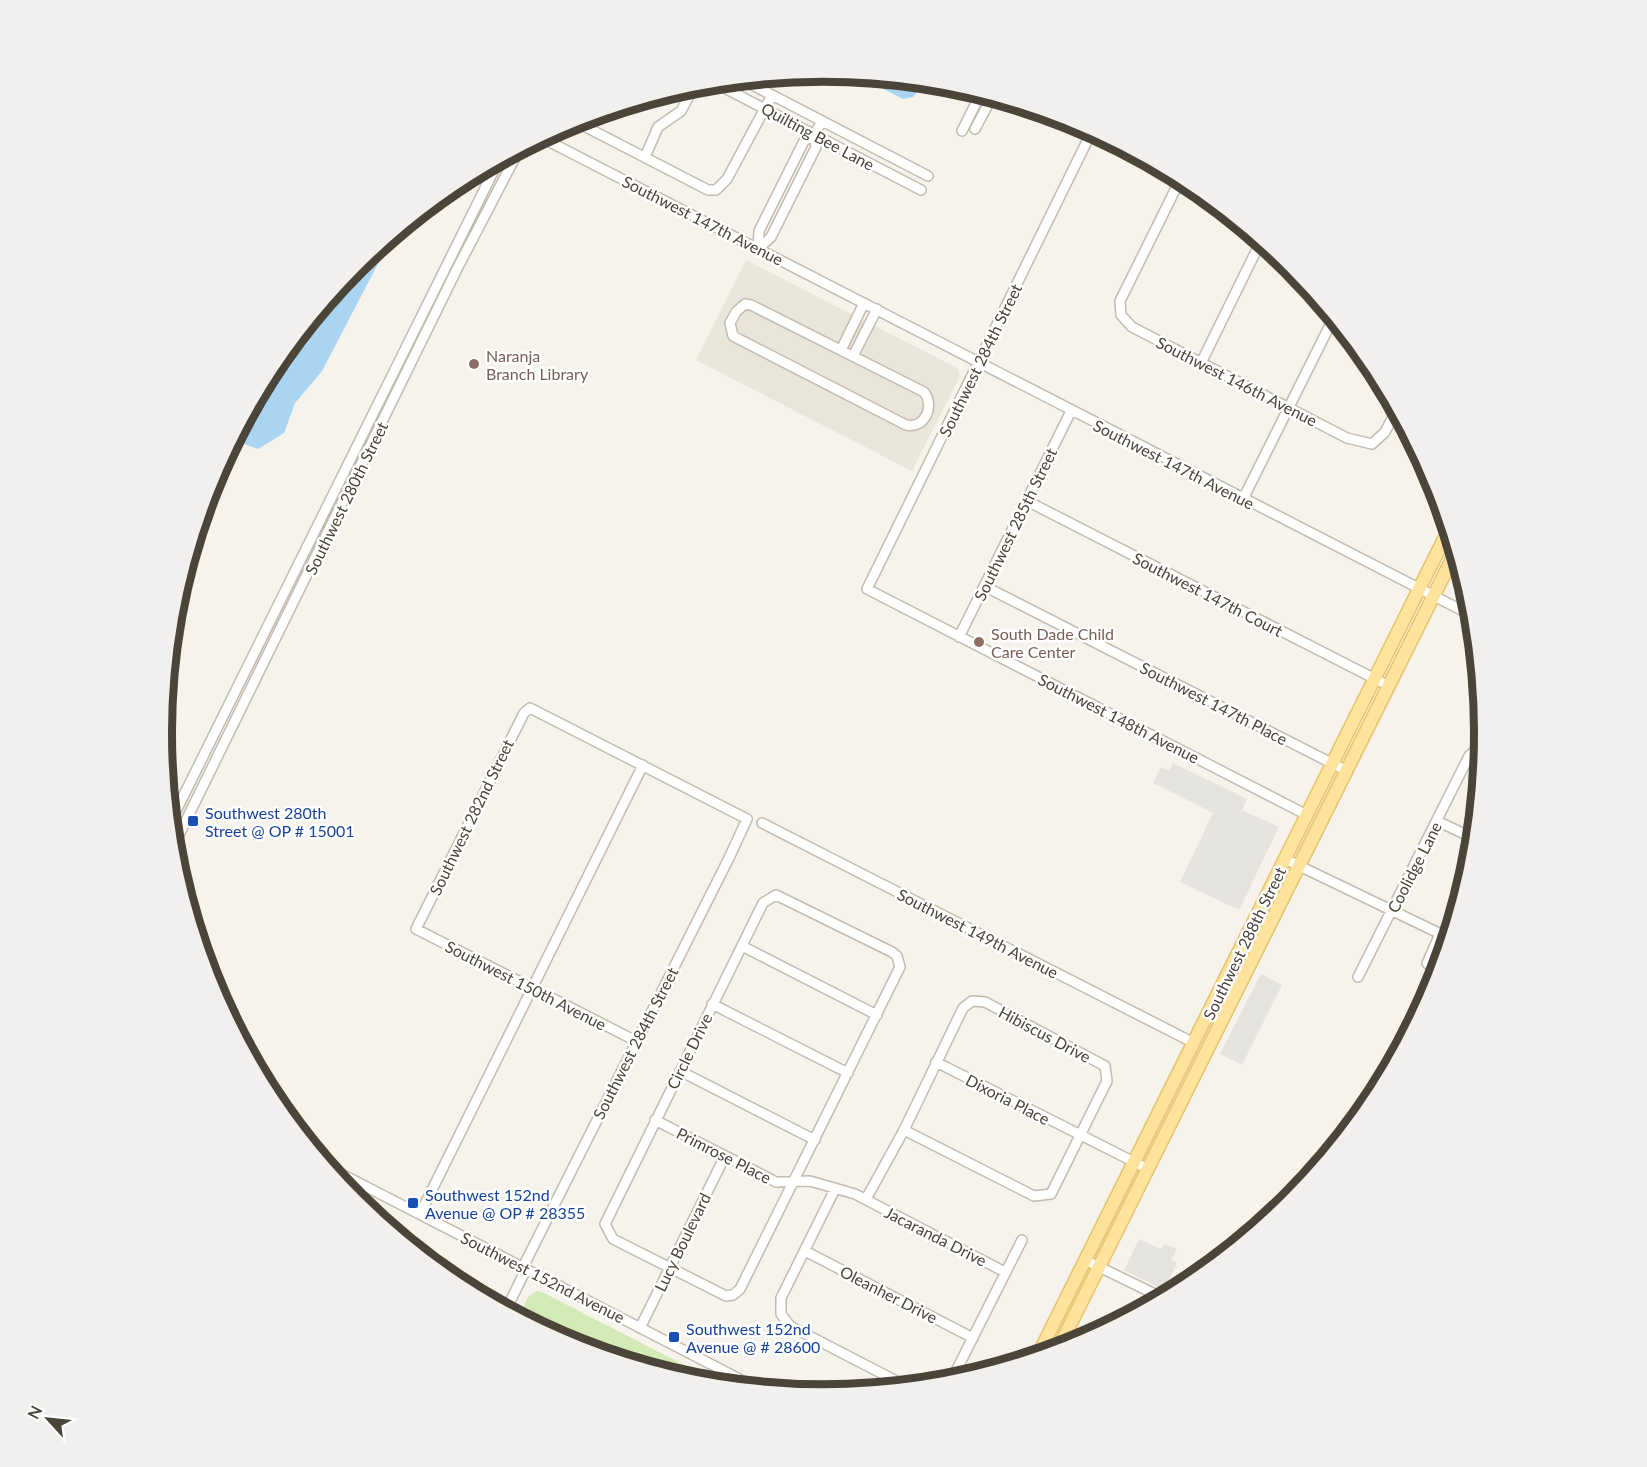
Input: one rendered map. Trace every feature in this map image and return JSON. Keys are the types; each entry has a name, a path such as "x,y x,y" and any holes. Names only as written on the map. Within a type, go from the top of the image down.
{"main road":[{"name":"Southwest 288th Street","path":"1042,1347 1444,539"},
{"name":"Southwest 288th Street","path":"1063,1339 1451,561"}],"street":[{"name":"Quilting Bee Lane","path":"755,86 928,176"},
{"name":"Quilting Bee Lane","path":"728,90 921,190"},
{"path":"587,127 708,190 716,190 727,179 772,95"},
{"path":"645,158 658,127 681,111 689,97"},
{"path":"962,131 977,101"},
{"path":"975,129 988,104"},
{"path":"758,249 759,231 804,141 814,135 822,121"},
{"path":"758,249 771,237 816,147 814,135"},
{"name":"Southwest 284th Street","path":"867,589 1088,139"},
{"name":"Southwest 147th Avenue","path":"551,143 1463,611"},
{"name":"Southwest 280th Street","path":"180,832 513,162"},
{"name":"Southwest 280th Street","path":"177,808 492,173"},
{"name":"Southwest 146th Avenue","path":"1177,187 1120,301 1121,315 1132,327 1347,438 1372,444 1385,432 1392,418"},
{"path":"1202,363 1258,248"},
{"path":"841,350 864,303"},
{"path":"751,305 841,350 924,392 930,407 922,422 916,426 906,425 743,342 733,336 730,323 740,306 751,305"},
{"path":"853,356 877,309"},
{"path":"1243,499 1330,325"},
{"name":"Southwest 285th Street","path":"959,637 1071,411"},
{"path":"364,431 376,437"},
{"name":"Southwest 147th Court","path":"1027,501 1389,686"},
{"path":"329,502 342,506"},
{"name":"Southwest 147th Place","path":"984,586 1347,771"},
{"path":"287,588 299,593"},
{"name":"Southwest 148th Avenue","path":"867,589 1307,815"},
{"path":"239,685 250,690"},
{"name":"Southwest 282nd Street","path":"416,929 493,772 524,713 530,708 643,765"},
{"name":"Coolidge Lane","path":"1358,977 1469,756 1474,752"},
{"path":"420,1214 643,765"},
{"name":"Southwest 284th Street","path":"509,1303 747,819 643,765"},
{"path":"177,808 190,813"},
{"path":"1437,821 1466,835"},
{"name":"Southwest 149th Avenue","path":"762,823 1194,1043"},
{"path":"1286,859 1440,934 1427,963 1431,967"},
{"name":"Circle Drive","path":"776,895 892,952 899,961 899,971 738,1292 722,1295 613,1239 606,1224 712,1004 763,903 776,895"},
{"name":"Southwest 150th Avenue","path":"416,929 636,1041"},
{"path":"742,946 877,1015"},
{"name":"Hibiscus Drive","path":"866,1199 904,1130 963,1008 972,1001 985,1002 1106,1066 1107,1081 1051,1194 1034,1196 904,1130"},
{"path":"712,1004 848,1073"},
{"name":"Dixoria Place","path":"936,1062 1148,1169"},
{"path":"680,1071 815,1140"},
{"name":"Primrose Place","path":"655,1120 776,1182 794,1181"},
{"name":"Lucy Boulevard","path":"640,1328 725,1156"},
{"name":"Southwest 152nd Avenue","path":"347,1177 740,1379"},
{"path":"794,1181 810,1181 866,1199"},
{"path":"835,1189 779,1306 784,1321 895,1380"},
{"name":"Jacaranda Drive","path":"866,1199 1005,1272"},
{"path":"956,1371 1022,1240"},
{"name":"Oleanher Drive","path":"805,1251 973,1338"},
{"path":"1085,1260 1152,1293 1150,1296"}],"shaded area":[{"path":"746,260 957,368 960,376 912,471 696,360"},
{"path":"1173,763 1247,799 1242,810 1279,827 1239,910 1180,882 1213,813 1153,783 1161,767 1169,771"},
{"path":"1261,974 1282,985 1242,1065 1220,1054"},
{"path":"1139,1239 1161,1249 1165,1244 1177,1249 1171,1260 1177,1263 1165,1287 1162,1289 1124,1270"}],"green space":[{"path":"536,1291 542,1292 698,1372 614,1350 574,1335 522,1310 528,1297"}],"water":[{"path":"876,85 919,90 913,97 903,99"},
{"path":"383,254 322,371 295,403 284,433 258,449 242,443 282,372 334,304"}],"place":[{"name":"Naranja Branch Library","path":"474,364"},
{"name":"South Dade Child Care Center","path":"979,642"},
{"name":"Southwest 280th Street @ OP # 15001","path":"193,821"},
{"name":"Southwest 152nd Avenue @ OP # 28355","path":"413,1203"},
{"name":"Southwest 152nd Avenue @ # 28600","path":"674,1337"}]}
